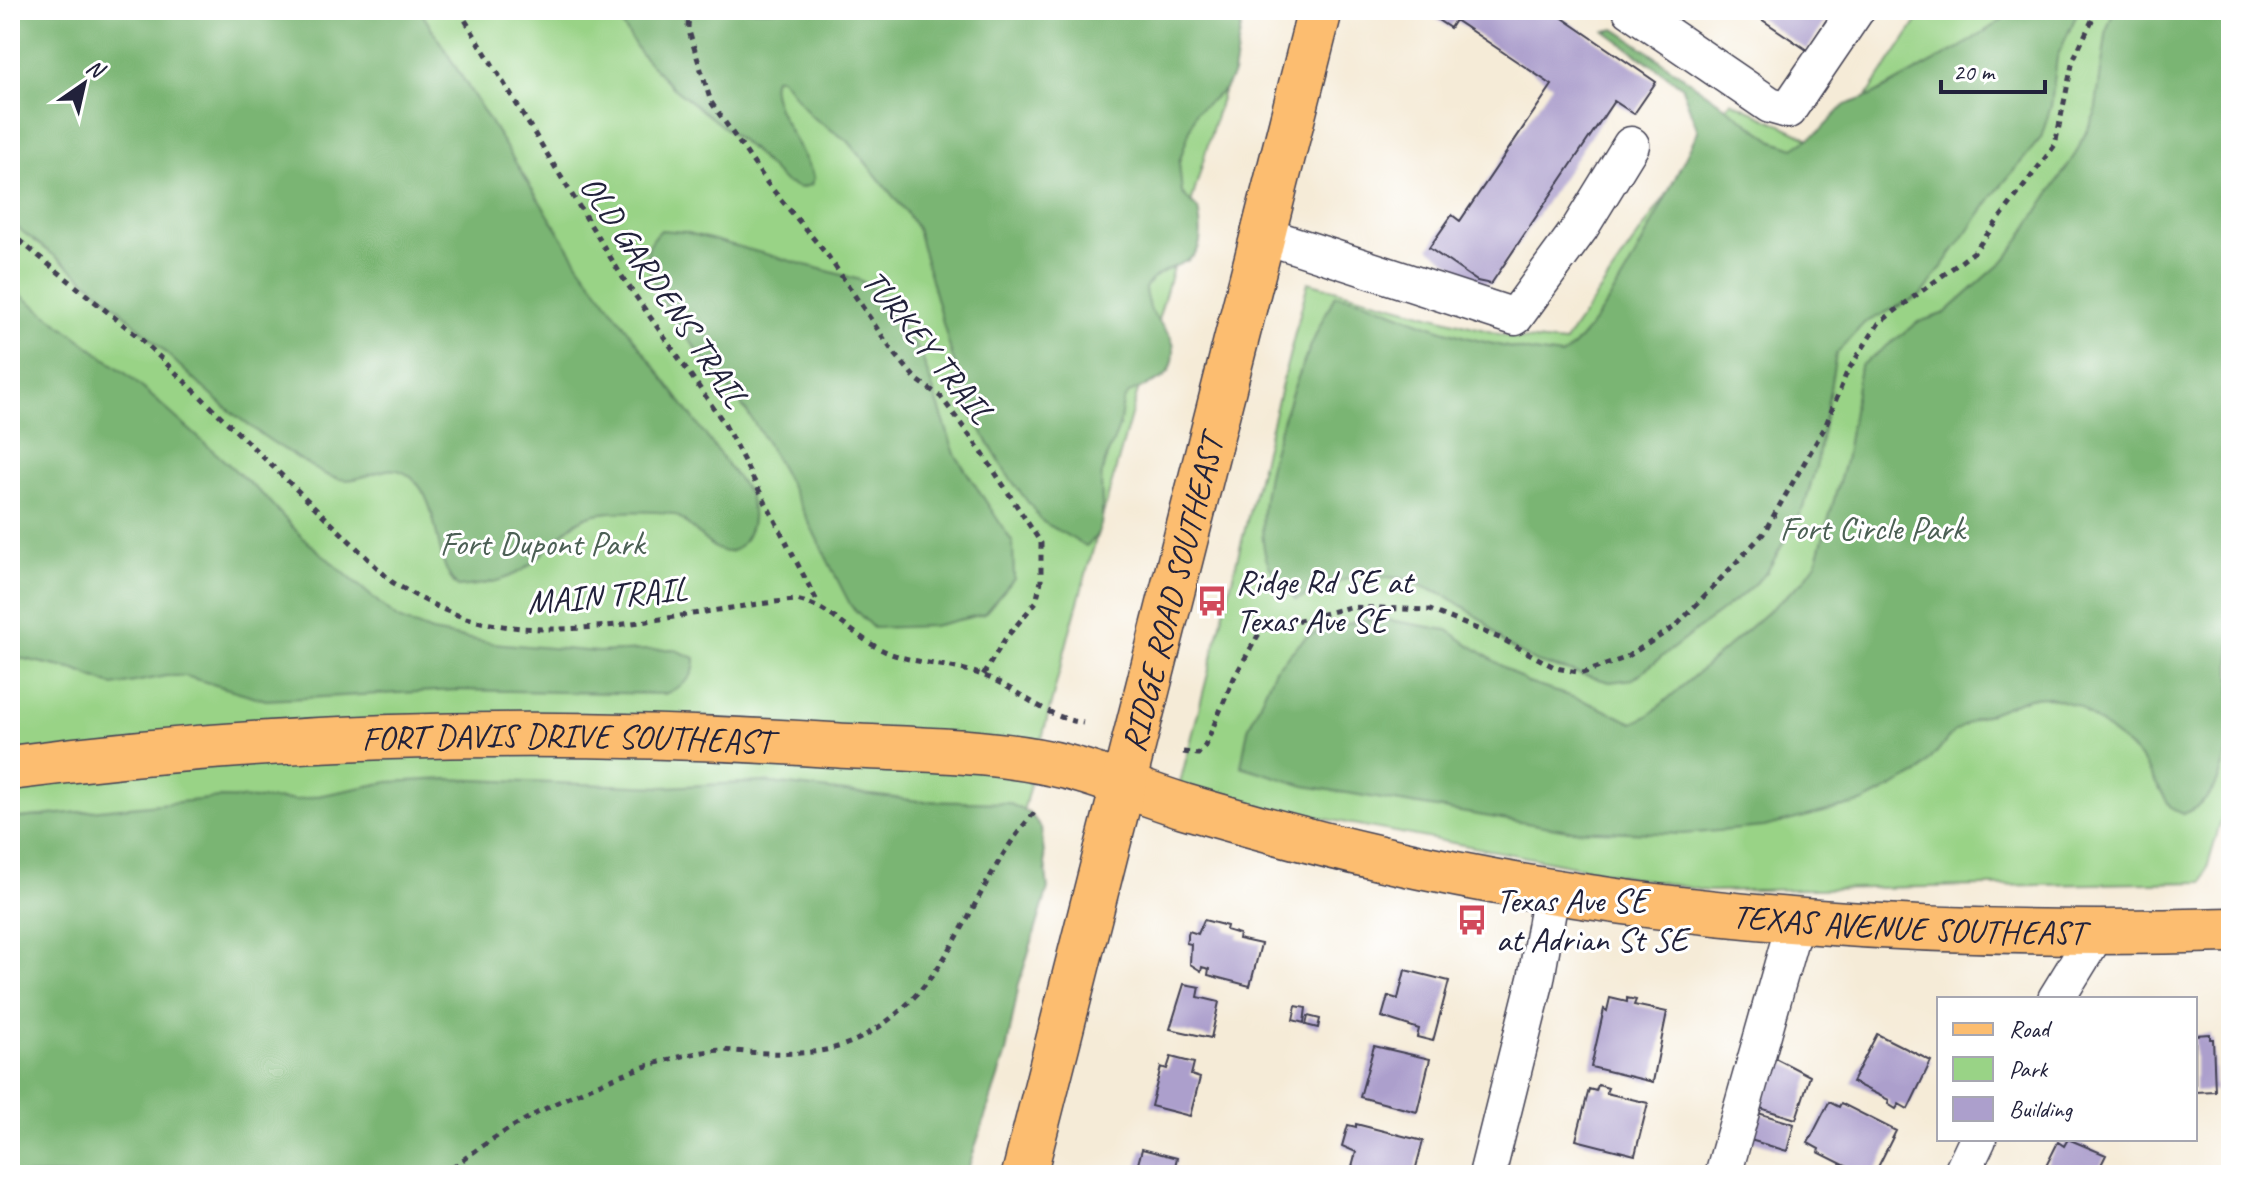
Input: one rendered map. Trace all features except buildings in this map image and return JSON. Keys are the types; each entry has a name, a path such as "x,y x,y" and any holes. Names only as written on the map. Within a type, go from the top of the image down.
{"main road":[{"name":"RIDGE ROAD SOUTHEAST","path":"1024,1175 1320,10"},
{"name":"FORT DAVIS DRIVE SOUTHEAST","path":"10,768 138,752 421,736 553,734 743,740 964,754 1066,767 1121,786"},
{"name":"TEXAS AVENUE SOUTHEAST","path":"1121,786 1346,849 1551,893 1795,921 1970,933 2096,934 2231,930"}],"street":[{"path":"1631,10 1770,105 1788,110 1856,10"},
{"path":"1263,235 1515,317 1580,228 1631,145"},
{"path":"1487,1175 1536,979 1551,893"},
{"path":"1723,1175 1795,921"},
{"path":"2057,997 2096,934"},
{"path":"1961,1175 1977,1141"}],"path":[{"name":"OLD GARDENS TRAIL","path":"459,10 623,278 724,423 818,604"},
{"name":"TURKEY TRAIL","path":"689,10 688,28 711,102 768,184 828,256 891,349 916,379 941,397 1041,543 1041,581 1036,602 1005,639 983,675"},
{"path":"1183,752 1198,754 1205,746 1234,678 1261,630 1317,614 1350,607 1430,610 1502,639 1556,668 1583,673 1625,658 1676,626 1763,534 1825,427 1847,372 1879,323 1974,252 2055,145 2073,60 2097,10"},
{"name":"MAIN TRAIL","path":"10,233 141,339 392,582 434,607 480,622 514,627 599,626 774,601 796,600 818,604"},
{"path":"818,604 841,626 884,651 983,675 1037,707 1083,723"},
{"path":"444,1175 525,1118 619,1076 711,1050 794,1055 827,1050 865,1036 904,1006 941,967 1034,813"}],"green space":[{"name":"Fort Dupont Park","path":"10,10 1246,10 1071,627 931,1165 10,1175"},
{"path":"10,10 420,10 579,264 749,494 752,518 744,541 735,550 726,552 708,543 675,515 660,512 596,514 566,530 523,570 492,582 458,587 444,564 429,504 412,478 391,469 347,480 333,478 284,449 232,412 106,297 10,222"},
{"path":"613,10 1244,10 1233,74 1225,89 1196,112 1179,162 1182,193 1198,209 1201,231 1199,246 1194,255 1155,277 1145,288 1155,317 1173,343 1172,365 1160,380 1134,391 1123,403 1119,427 1102,473 1101,522 1094,539 1086,546 1043,522 1006,473 974,418 952,356 917,229 849,142 811,116 781,78 774,78 773,88 780,113 814,178 811,185 800,188 784,182 750,148 672,87 640,53"},
{"name":"Fort Circle Park","path":"1989,10 2231,10 2231,787 2203,882 1706,891 1178,791 1308,282 1514,338 1564,343 1731,101 1810,139 1835,144 1918,20 1985,16"},
{"path":"2010,10 2079,10 2057,57 2051,106 2041,138 1995,193 1922,295 1864,323 1836,354 1817,463 1805,504 1767,572 1742,595 1633,679 1610,682 1536,662 1503,643 1484,621 1448,597 1402,578 1354,576 1296,600 1278,578 1265,554 1262,525 1272,457 1294,386 1335,295 1365,301 1467,337 1562,356 1582,337 1620,283 1698,131 1681,86 1605,31 1615,29 1774,141 1794,148 1820,131 1845,105 1871,96 1959,48 2002,20"},
{"path":"2114,10 2231,10 2231,734 2217,782 2204,801 2182,814 2172,809 2140,758 2124,743 2078,706 2049,697 2029,698 1975,719 1954,732 1918,774 1864,802 1764,827 1683,834 1568,830 1305,786 1241,766 1248,729 1275,669 1306,637 1331,627 1377,618 1447,630 1528,683 1585,701 1633,723 1648,716 1803,581 1816,563 1845,461 1860,366 1919,322 1945,313 2008,257 2076,153 2095,114 2107,29"},
{"path":"661,230 685,232 860,280 875,290 921,354 955,454 1013,543 1014,579 984,614 933,626 873,628 851,606 765,440 738,400 682,330 659,293 647,255"},
{"path":"10,287 129,376 264,496 302,537 398,619 432,632 492,643 598,652 673,649 695,658 690,677 665,694 457,690 266,700 185,676 166,676 114,686 75,670 10,656"},
{"path":"447,779 664,787 764,782 920,801 1008,803 1030,813 1041,828 1048,889 1019,984 1006,1053 966,1175 10,1175 10,819 219,798 297,800 388,782"}],"place":[{"name":"Ridge Rd SE at Texas Ave SE","path":"1212,601"},
{"name":"Texas Ave SE at Adrian St SE","path":"1472,920"}]}
